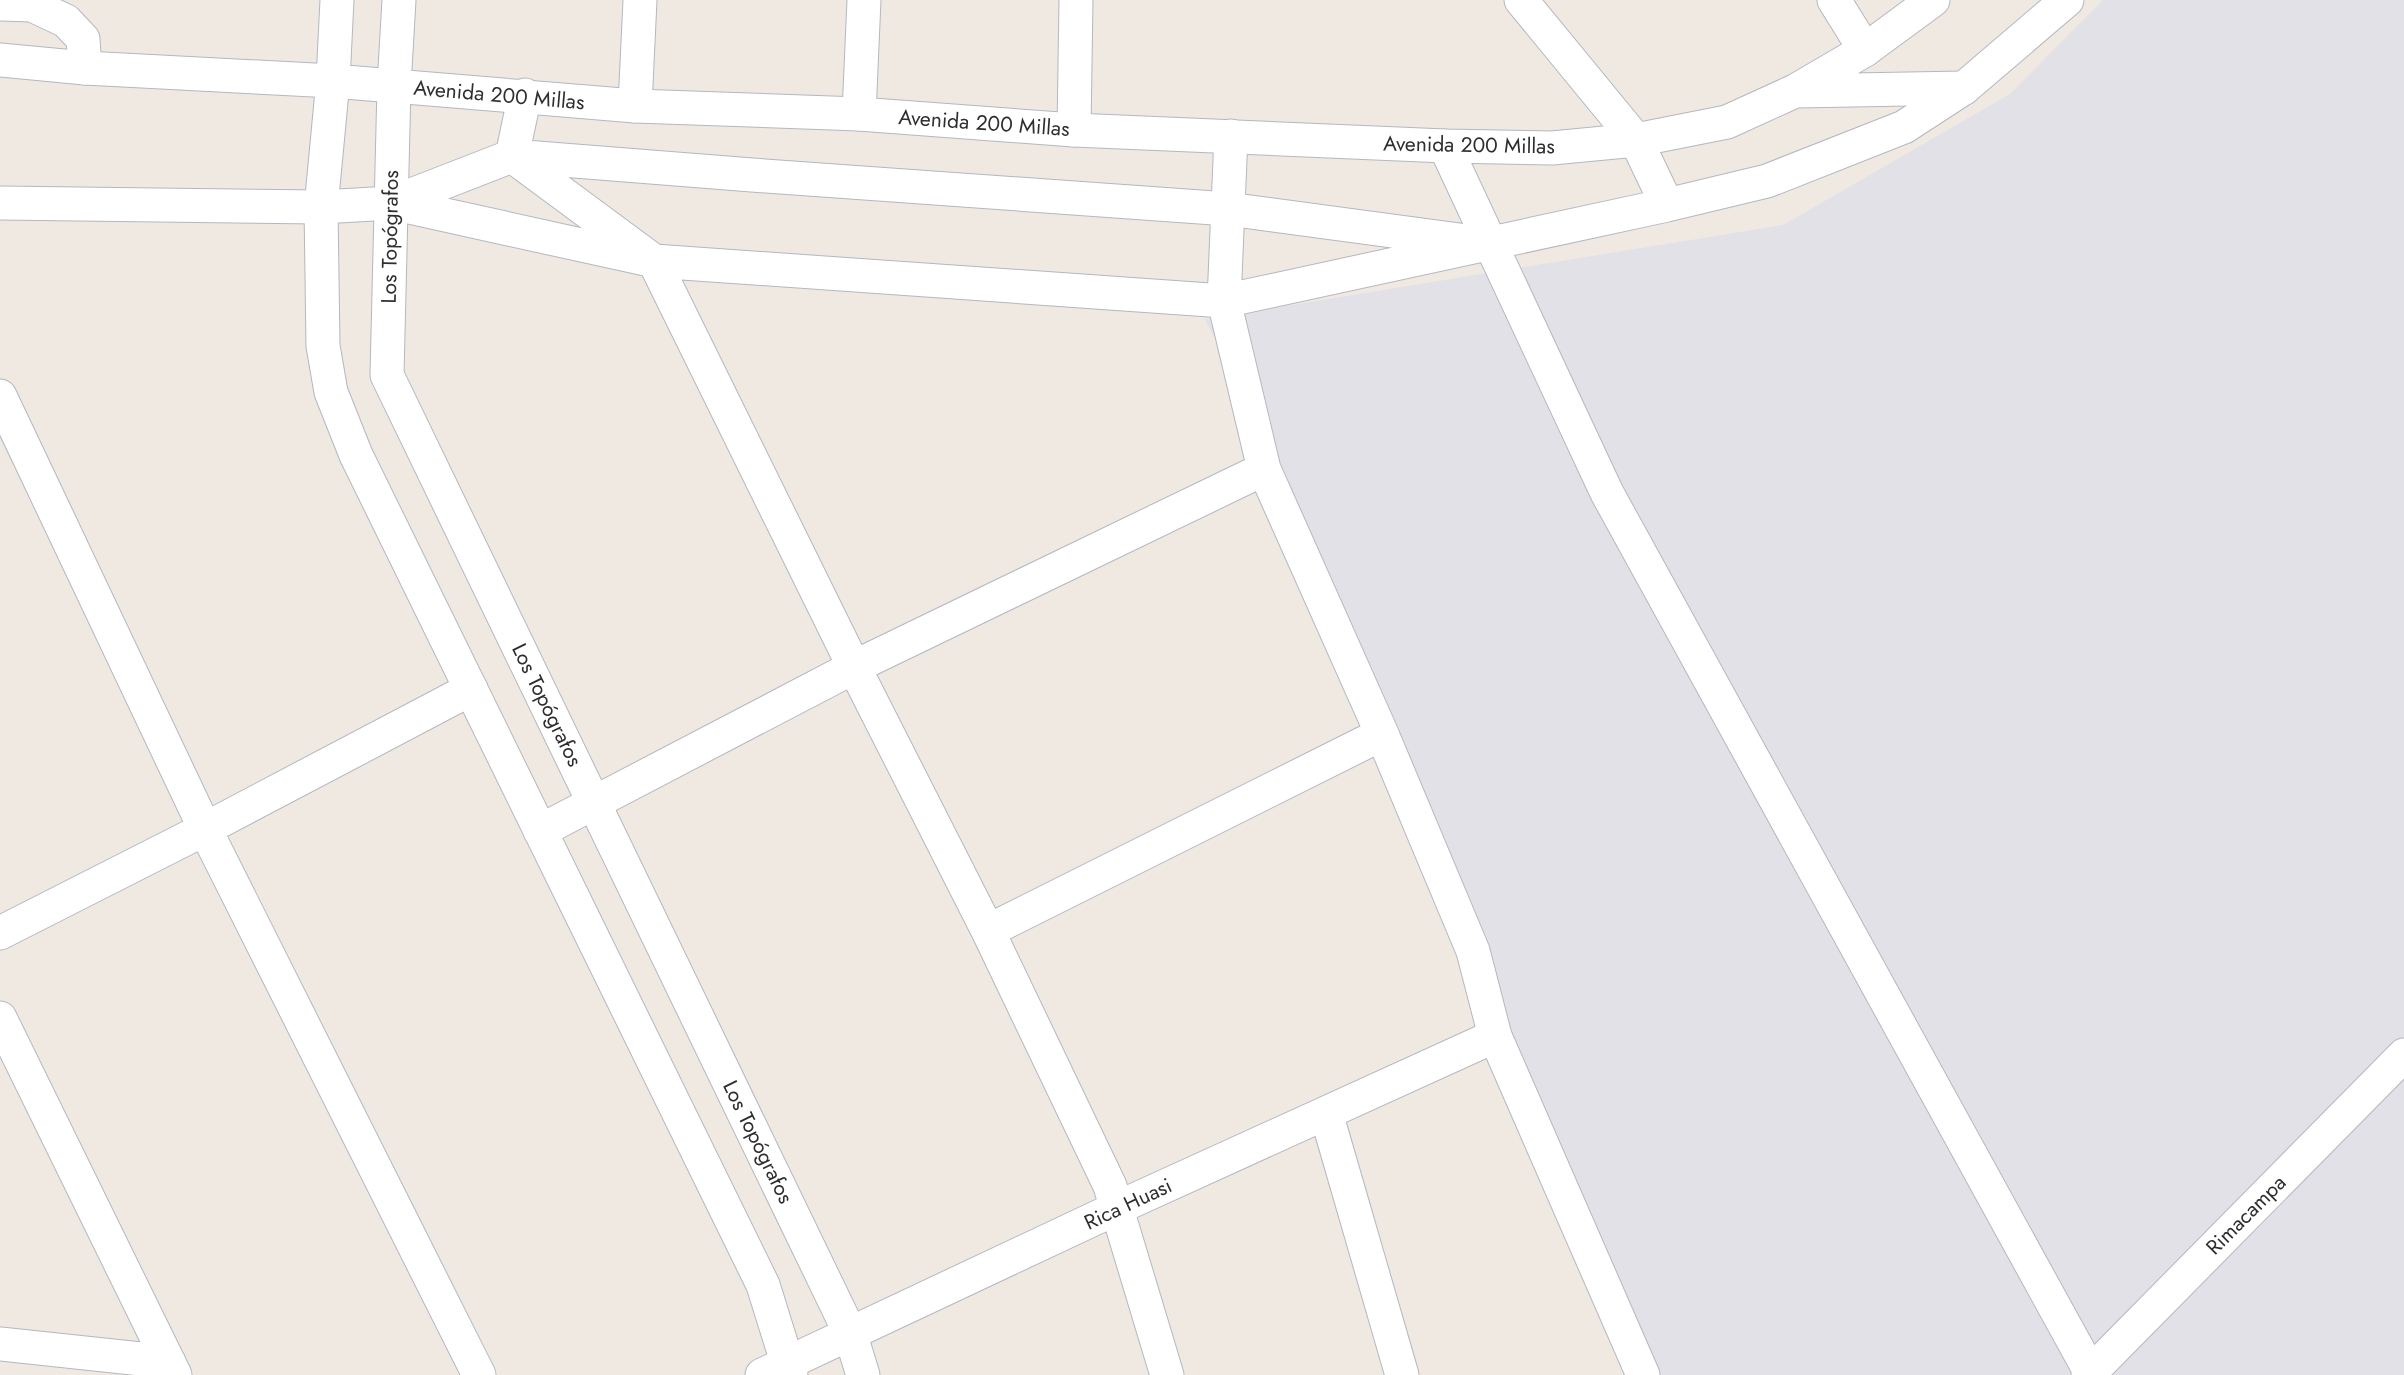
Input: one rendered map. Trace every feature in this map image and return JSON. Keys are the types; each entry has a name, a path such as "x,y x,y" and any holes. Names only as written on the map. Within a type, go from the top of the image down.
{"street":[{"path":"337,0 333,81 321,207 323,346 331,392 356,456 763,1285 780,1371"},
{"name":"Los Topógrafos","path":"399,0 394,86 387,375 850,1333 862,1375"},
{"path":"635,106 640,0"},
{"path":"859,114 864,0"},
{"path":"1074,130 1076,0"},
{"path":"1521,0 1636,140 1667,205"},
{"path":"1834,0 1865,50"},
{"name":"Avenida 200 Millas","path":"0,60 85,68 333,81 525,95 635,106 859,114 1074,130 1445,146 1552,148 1636,140 1727,122 1796,92 1865,50 1933,0"},
{"path":"0,203 321,207 391,204 654,261 1224,301 1667,205 1767,181 1904,128 1964,88 2067,0"},
{"path":"0,4 32,5 66,21 82,39 85,68"},
{"path":"1796,92 1964,88"},
{"path":"512,156 525,95"},
{"path":"1231,136 1224,301 1264,470 1382,734 1473,951 1495,1036 1642,1375"},
{"path":"1445,146 1607,493 2090,1374"},
{"path":"391,204 512,156 1228,208 1489,244"},
{"path":"512,156 654,261 854,667 988,931 1110,1186 1167,1375"},
{"path":"0,396 206,829 479,1375"},
{"path":"540,831 854,667 1264,470"},
{"path":"0,933 206,829 471,689"},
{"path":"988,931 1382,734"},
{"path":"0,1018 172,1368"},
{"name":"Rica Huasi","path":"780,1371 850,1333 1117,1208 1495,1036"},
{"name":"Rimacampa","path":"2090,1374 2404,1055"},
{"path":"1326,1113 1402,1375"},
{"path":"0,1344 172,1368"}],"shaded area":[{"path":"2103,0 2404,0 2404,1375 1653,1375 1511,1040 1278,467 1205,319 1783,225 2010,94"}]}
